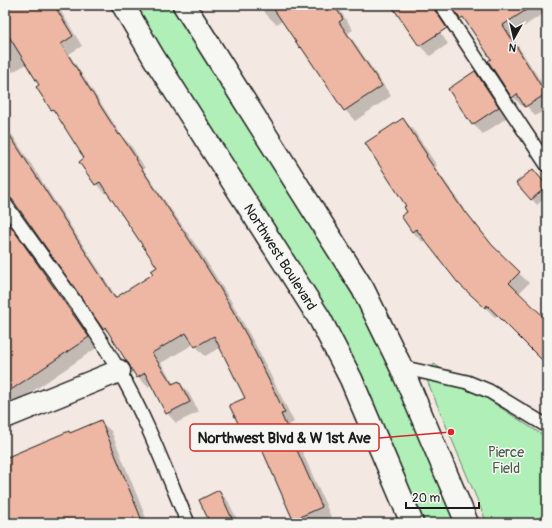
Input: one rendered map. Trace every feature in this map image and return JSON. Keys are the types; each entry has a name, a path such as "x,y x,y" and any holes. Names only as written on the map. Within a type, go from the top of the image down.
{"main road":[{"name":"Northwest Boulevard","path":"123,5 159,65 320,319 351,379 412,523"},
{"path":"184,5 363,288 401,367 466,523"},
{"path":"5,417 119,371"}],"lane":[{"path":"441,5 547,165"},
{"path":"5,204 71,295 119,371 150,433 182,521"},
{"path":"401,367 467,382 489,391 547,426"}],"green space":[{"path":"123,5 184,5 316,212 467,523 412,523 351,379"},
{"name":"Pierce Field","path":"434,364 547,438 547,523 487,523 426,378"}],"building":[{"path":"5,5 54,5 73,36 61,44 119,135 120,134 190,241 221,290 247,336 285,413 281,414 322,507 293,520 253,429 243,433 229,405 245,398 214,336 195,347 186,333 152,353 172,384 179,381 190,402 166,414 145,373 137,378 105,327 103,329 12,199 5,196 5,128 115,298 153,274 151,271 157,267 100,182 95,185 79,162 84,158 53,109 51,110 36,87 39,85 5,30"},
{"path":"271,5 334,5 343,19 339,22 382,86 344,111"},
{"path":"391,5 433,5 434,9 447,28 419,46"},
{"path":"451,5 534,5 503,25 546,94 525,107 517,94 512,98 488,61 491,59 463,17 460,19"},
{"path":"475,71 499,107 472,125 448,89"},
{"path":"403,118 427,155 426,156 465,213 466,212 492,245 520,272 509,283 547,320 547,365 487,305 485,308 458,283 416,229 412,232 401,216 407,212 404,207 406,206 365,143"},
{"path":"533,169 547,186 531,200 516,183"},
{"path":"5,218 89,337 5,394"},
{"path":"101,420 143,523 5,523 5,458 69,431 70,433"},
{"path":"219,490 234,523 210,523 199,500"}],"place":[{"name":"Northwest Blvd & W 1st Ave","path":"451,432"}]}
